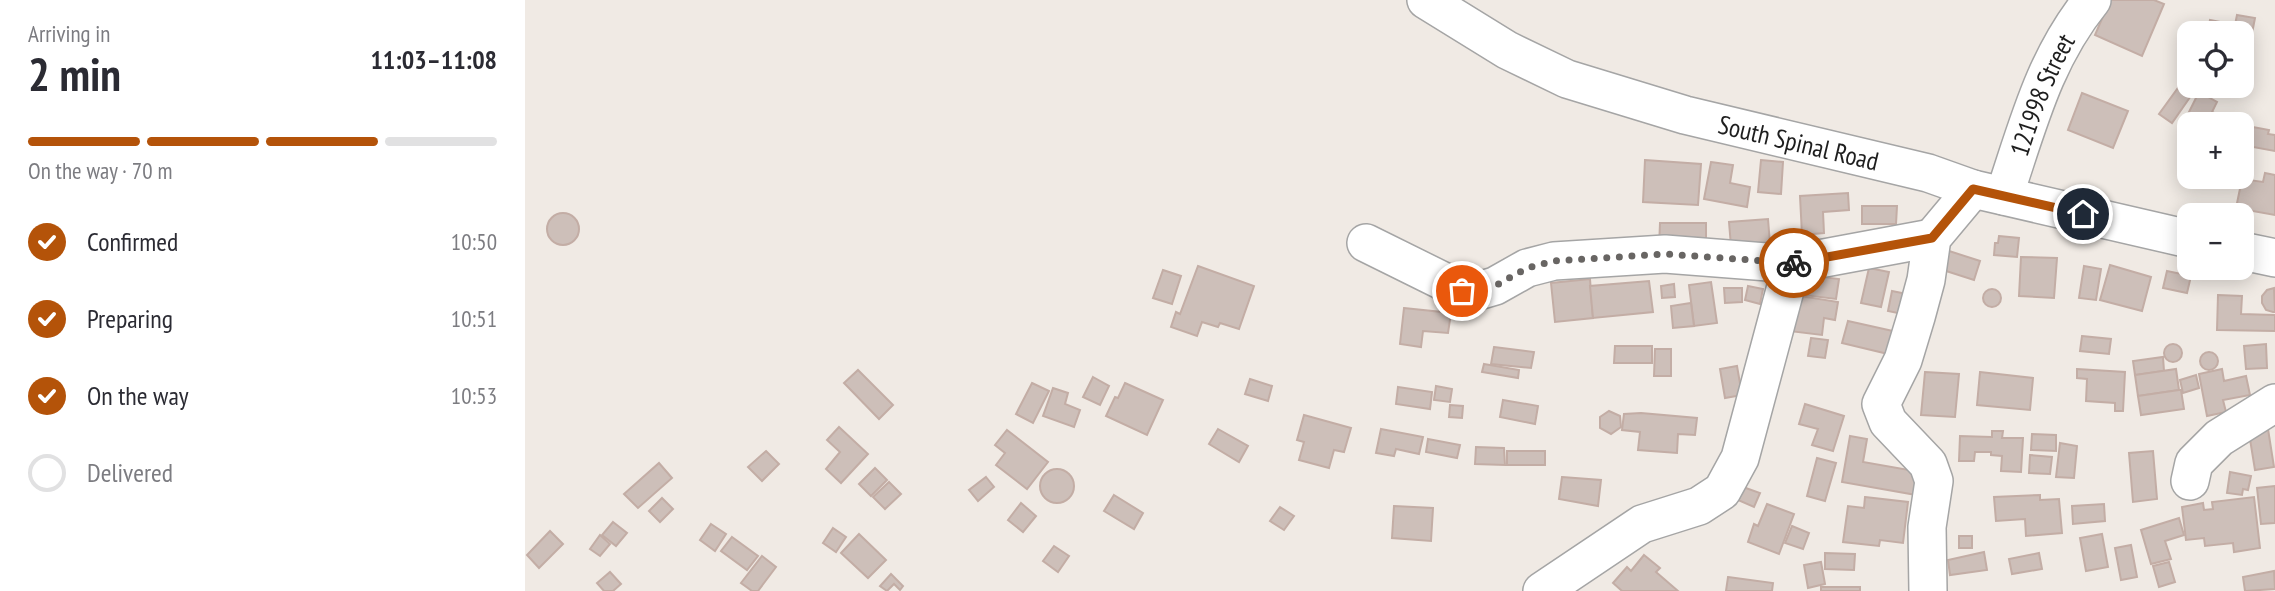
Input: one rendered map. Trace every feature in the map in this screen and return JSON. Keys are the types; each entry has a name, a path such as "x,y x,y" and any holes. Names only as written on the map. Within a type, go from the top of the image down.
{"street":[{"name":"South Spinal Road","path":"1426,0 1507,50 1567,79 1685,115 2177,236"},
{"name":"121998 Street","path":"1989,192 2073,23 2092,0"},
{"path":"1366,243 1462,291 1478,291 1495,286 1527,268 1554,261 1665,254 1792,264 1932,238 1989,192"},
{"path":"1928,591 1927,527 1934,481 1928,464 1888,422 1881,404 1903,360 1926,280 1932,238"},
{"path":"2254,254 2275,258"},
{"path":"1542,591 1642,524 1699,506 1721,491 1740,458 1792,264"},
{"path":"2190,481 2194,463 2219,438 2275,403"}],"building":[{"path":"2110,0 2154,0 2164,4 2142,56 2095,35"},
{"path":"2237,15 2255,18 2254,23 2236,21"},
{"path":"2177,89 2177,98 2189,98 2177,112 2172,123 2159,114"},
{"path":"2082,93 2128,111 2113,148 2068,130"},
{"path":"2196,98 2210,98 2217,102 2212,112 2189,112"},
{"path":"2254,127 2269,130 2268,134 2275,135 2275,151 2254,147"},
{"path":"1645,160 1701,164 1698,205 1643,202"},
{"path":"1761,160 1783,162 1781,194 1758,192"},
{"path":"1711,162 1733,165 1730,183 1750,187 1747,207 1704,199"},
{"path":"2265,173 2275,175 2275,215 2254,211 2254,203 2237,203 2240,189 2254,189 2254,181 2263,182"},
{"path":"1848,193 1849,210 1823,212 1824,233 1802,235 1800,196"},
{"path":"1862,206 1897,206 1896,224 1862,224"},
{"path":"563,213 574,218 579,229 574,240 563,245 552,240 547,229 552,218"},
{"path":"1768,219 1770,244 1731,246 1729,222"},
{"path":"1660,223 1706,223 1706,248 1659,248"},
{"path":"1999,236 2019,238 2017,257 1994,255"},
{"path":"1946,250 1980,261 1974,280 1940,269"},
{"path":"2021,257 2057,258 2054,298 2019,296"},
{"path":"2110,265 2151,277 2142,311 2100,300"},
{"path":"1198,266 1254,286 1239,329 1220,323 1218,327 1202,322 1197,336 1171,327 1176,312 1180,314"},
{"path":"2084,266 2101,269 2096,300 2079,298"},
{"path":"1869,268 1889,272 1881,307 1861,303"},
{"path":"1163,270 1181,276 1172,304 1153,298"},
{"path":"2167,271 2177,273 2177,280 2190,280 2187,293 2163,288"},
{"path":"1806,275 1839,279 1836,299 1803,295"},
{"path":"1590,279 1593,318 1555,322 1551,283"},
{"path":"1649,281 1653,312 1593,318 1590,286"},
{"path":"1711,282 1717,323 1694,326 1689,285"},
{"path":"1674,284 1675,297 1662,298 1661,286"},
{"path":"1748,286 1763,289 1760,304 1745,300"},
{"path":"1724,288 1742,288 1742,302 1725,303"},
{"path":"2274,288 2273,312 2266,310 2262,296 2267,290"},
{"path":"1992,289 1998,292 2001,298 1998,304 1992,307 1986,304 1983,298 1986,292"},
{"path":"1892,291 1912,295 1908,315 1888,311"},
{"path":"1794,295 1838,302 1835,320 1824,318 1822,335 1789,331"},
{"path":"2218,295 2242,296 2241,314 2275,315 2275,331 2217,330"},
{"path":"1691,303 1694,326 1673,328 1671,306"},
{"path":"1404,308 1451,313 1448,333 1423,331 1421,347 1400,344"},
{"path":"1848,321 1893,331 1888,354 1842,343"},
{"path":"2082,336 2111,339 2109,354 2080,351"},
{"path":"1811,338 1828,340 1825,358 1808,356"},
{"path":"2173,344 2179,347 2182,353 2179,359 2173,362 2167,359 2164,353 2167,347"},
{"path":"2266,344 2267,368 2246,369 2244,346"},
{"path":"1615,346 1652,346 1652,363 1614,363"},
{"path":"1494,347 1534,352 1531,368 1491,364"},
{"path":"1655,349 1671,349 1671,376 1654,376"},
{"path":"2209,352 2215,355 2218,361 2215,367 2209,370 2203,367 2200,361 2203,355"},
{"path":"2163,357 2164,371 2135,375 2133,361"},
{"path":"1484,364 1519,370 1518,378 1482,372"},
{"path":"1737,366 1742,395 1725,398 1720,369"},
{"path":"2077,369 2125,372 2123,411 2115,411 2115,403 2086,401 2087,379 2077,378"},
{"path":"2176,369 2179,390 2138,396 2135,375"},
{"path":"2222,369 2224,381 2246,376 2250,395 2223,400 2226,412 2207,416 2199,374"},
{"path":"858,370 893,405 879,419 844,383"},
{"path":"1925,372 1959,374 1955,417 1921,415"},
{"path":"1980,372 2033,378 2030,410 1977,405"},
{"path":"2196,375 2199,388 2183,393 2180,380"},
{"path":"1093,377 1109,386 1100,405 1083,397"},
{"path":"1250,379 1272,386 1268,401 1245,394"},
{"path":"1032,383 1049,391 1033,423 1016,414"},
{"path":"1125,383 1163,400 1147,435 1106,416"},
{"path":"1436,386 1452,389 1450,402 1434,400"},
{"path":"1398,387 1432,392 1430,409 1396,404"},
{"path":"1053,388 1068,393 1065,404 1080,410 1074,427 1043,416"},
{"path":"2181,390 2184,409 2141,415 2138,396"},
{"path":"1503,400 1538,406 1535,424 1500,417"},
{"path":"1805,404 1844,416 1833,451 1812,445 1818,429 1799,424"},
{"path":"1450,405 1463,406 1462,418 1449,417"},
{"path":"1609,411 1620,416 1621,427 1611,434 1600,428 1600,417"},
{"path":"1624,414 1697,418 1695,435 1678,434 1677,453 1638,450 1640,432 1622,430"},
{"path":"1304,415 1351,428 1344,452 1334,450 1329,468 1299,460 1304,442 1297,440"},
{"path":"839,427 868,454 841,483 826,469 840,452 827,440"},
{"path":"1218,429 1248,446 1239,462 1209,444"},
{"path":"1381,429 1423,437 1419,454 1396,449 1394,456 1376,453"},
{"path":"2268,429 2274,467 2255,470 2249,433"},
{"path":"1007,430 1048,462 1027,489 996,465 1005,453 995,445"},
{"path":"1992,431 2003,431 2002,438 2023,438 2021,472 2001,471 2002,456 1991,455 1991,452 1975,452 1974,461 1959,461 1960,436 1992,437"},
{"path":"2032,434 2056,435 2056,451 2031,450"},
{"path":"1850,436 1867,439 1863,462 1926,473 1922,496 1842,482"},
{"path":"1428,439 1460,445 1457,458 1426,452"},
{"path":"2060,443 2077,446 2074,478 2056,477"},
{"path":"1476,447 1504,448 1505,465 1475,464"},
{"path":"766,451 779,464 762,481 748,467"},
{"path":"1507,451 1545,451 1545,465 1507,465"},
{"path":"2153,451 2157,499 2133,502 2129,453"},
{"path":"2030,455 2052,457 2050,474 2029,473"},
{"path":"1817,458 1836,463 1825,501 1807,496"},
{"path":"659,463 672,478 638,508 624,494"},
{"path":"875,468 887,480 871,496 859,484"},
{"path":"1057,469 1069,474 1074,486 1069,498 1057,503 1045,498 1040,486 1045,474"},
{"path":"2230,472 2251,476 2248,490 2243,489 2242,495 2227,493"},
{"path":"986,477 994,487 978,501 969,490"},
{"path":"1562,477 1601,480 1598,506 1559,499"},
{"path":"889,482 901,494 885,509 873,497"},
{"path":"2275,486 2275,523 2261,524 2257,488"},
{"path":"1743,487 1760,493 1754,507 1738,500"},
{"path":"1114,495 1143,513 1134,529 1104,511"},
{"path":"2040,495 2040,500 2059,499 2062,533 2026,536 2025,519 1996,521 1994,497"},
{"path":"1865,497 1908,502 1903,543 1880,540 1879,546 1843,542 1848,506 1864,508"},
{"path":"2254,497 2260,548 2234,552 2233,543 2205,546 2204,538 2186,540 2182,507 2203,503 2204,510 2213,509 2212,502"},
{"path":"662,498 673,509 660,522 649,511"},
{"path":"1021,503 1036,516 1023,532 1008,520"},
{"path":"1767,504 1794,514 1779,554 1748,542 1754,524 1758,526"},
{"path":"2104,504 2105,521 2073,524 2072,506"},
{"path":"1394,506 1433,508 1431,541 1392,538"},
{"path":"1280,507 1294,516 1284,530 1270,521"},
{"path":"2179,518 2184,535 2165,541 2171,559 2151,564 2141,530"},
{"path":"613,522 627,533 616,546 602,535"},
{"path":"711,524 726,534 715,551 700,540"},
{"path":"1792,526 1809,533 1803,549 1785,543"},
{"path":"833,528 846,537 836,552 823,543"},
{"path":"550,531 563,544 539,568 527,555"},
{"path":"859,534 886,560 868,578 841,553"},
{"path":"2102,534 2108,567 2086,571 2080,538"},
{"path":"600,535 610,544 600,556 590,549"},
{"path":"1959,536 1972,536 1972,548 1959,548"},
{"path":"732,537 758,556 747,570 721,551"},
{"path":"2131,545 2137,577 2121,580 2115,548"},
{"path":"1054,546 1069,556 1058,572 1043,561"},
{"path":"1984,552 1987,570 1950,575 1948,560"},
{"path":"1825,553 1855,554 1854,570 1825,569"},
{"path":"2039,553 2042,569 2012,574 2009,559"},
{"path":"1644,555 1660,568 1656,572 1678,591 1622,591 1613,583 1627,567 1631,571"},
{"path":"762,556 776,567 758,591 752,591 741,583"},
{"path":"1821,562 1825,584 1808,588 1804,565"},
{"path":"2169,562 2175,582 2159,587 2153,566"},
{"path":"2274,571 2275,589 2245,591 2243,577"},
{"path":"610,572 621,584 613,591 604,591 597,583"},
{"path":"891,574 903,586 900,590 894,584 887,591 880,586"},
{"path":"1728,577 1773,583 1772,591 1726,591"},
{"path":"1821,587 1860,587 1860,591 1821,591"}],"way so far":[{"path":"1462,291 1478,291 1495,286 1527,268 1554,261 1665,254 1794,263"}],"route":[{"path":"1794,263 1932,238 1973,189 2083,214"}]}
